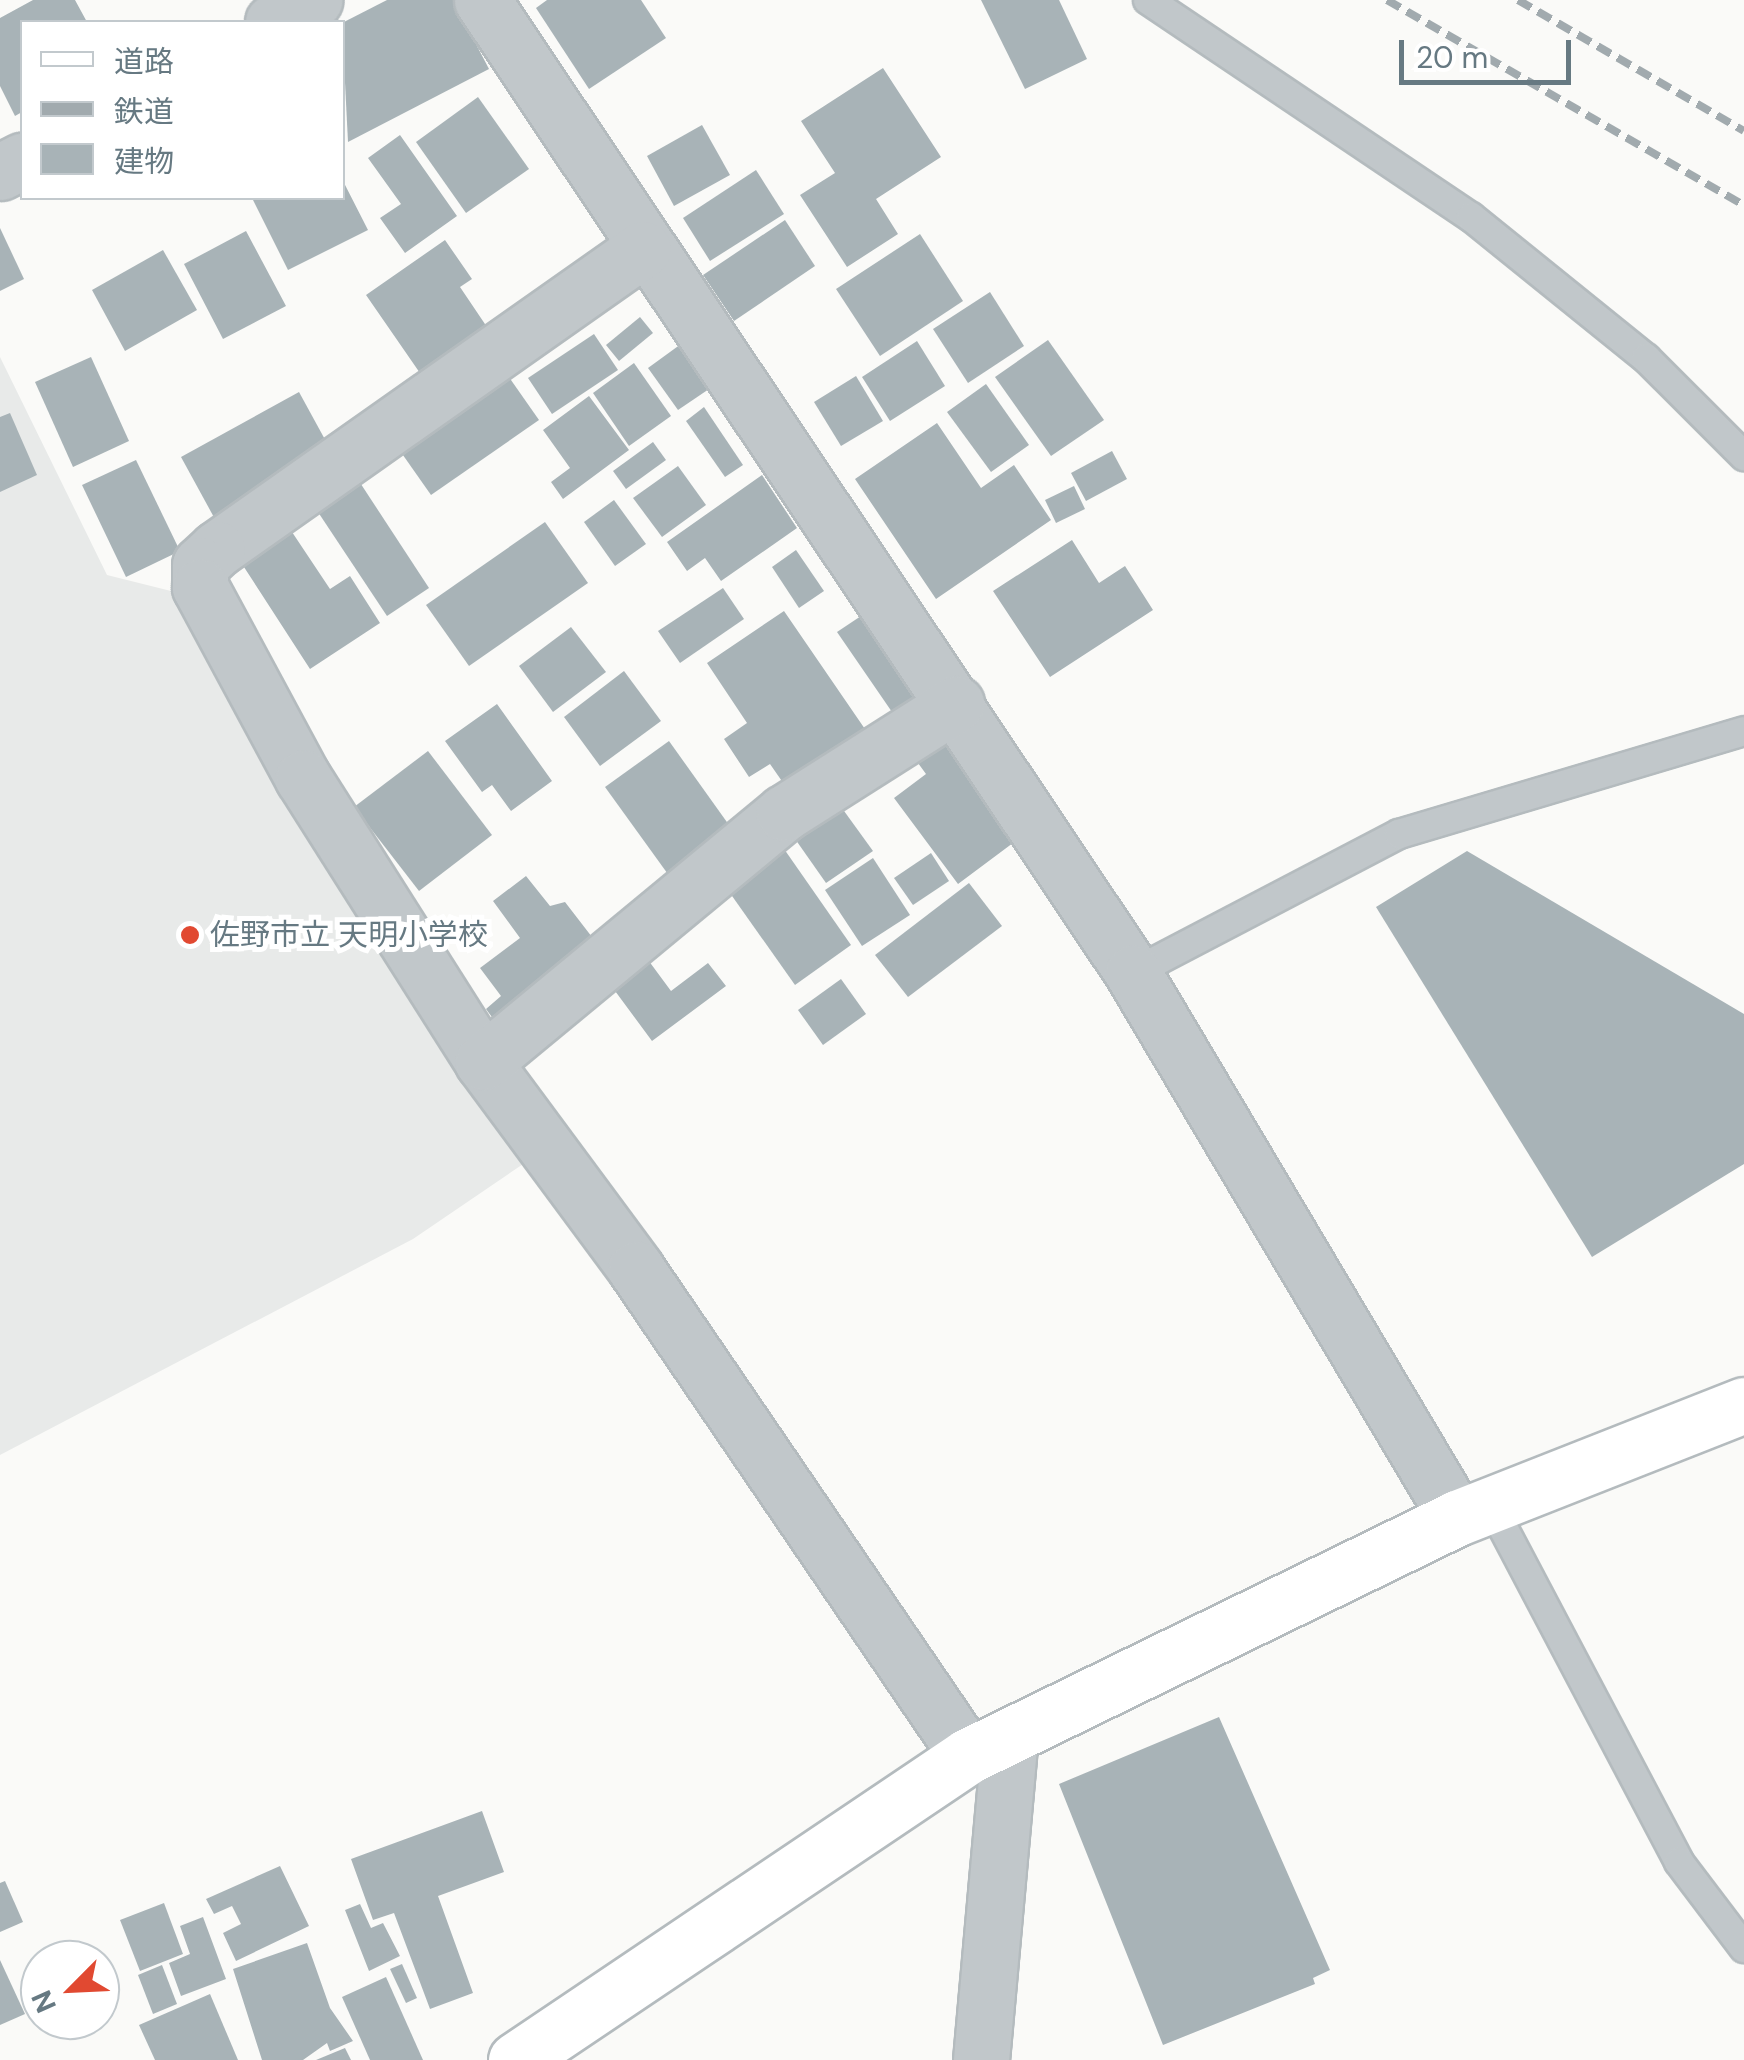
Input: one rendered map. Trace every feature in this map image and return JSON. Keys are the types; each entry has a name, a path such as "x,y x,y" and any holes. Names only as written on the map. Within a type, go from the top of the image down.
{"street":[{"path":"277,20 314,0"},
{"path":"482,0 643,248 956,704 1133,973 1474,1512"},
{"path":"643,248 200,565 200,586 303,778 483,1062 989,1746 980,2060"},
{"path":"483,1062 784,812 956,704"},
{"path":"516,2060 989,1746 1474,1512 1744,1404"}],"lane":[{"path":"1148,0 1471,217 1646,358 1744,456"},
{"path":"1133,973 1399,834 1744,731"},
{"path":"1474,1512 1679,1862 1744,1948"}],"shaded area":[{"name":"佐野市立 天明小学校","path":"0,357 107,575 179,593 532,1158 413,1239 0,1455"}],"building":[{"path":"33,0 75,0 86,20 20,20 20,113 15,116 0,86 0,18"},
{"path":"387,0 453,0 489,69 348,142 345,21"},
{"path":"547,0 641,0 666,38 589,89 536,8"},
{"path":"981,0 1059,0 1087,59 1025,89"},
{"path":"883,68 941,157 876,199 898,234 847,267 800,195 835,173 801,121"},
{"path":"478,97 529,169 466,213 416,142"},
{"path":"702,125 730,175 674,206 647,156"},
{"path":"400,135 457,216 405,253 380,218 401,204 368,158"},
{"path":"756,170 784,214 710,261 683,218"},
{"path":"345,185 368,230 288,270 253,200 345,200"},
{"path":"785,220 815,266 734,321 703,275"},
{"path":"0,228 24,279 0,291"},
{"path":"246,231 286,306 223,339 184,264"},
{"path":"920,234 963,301 880,356 836,289"},
{"path":"445,240 472,279 460,287 489,330 422,376 366,295"},
{"path":"163,250 197,310 125,351 92,290"},
{"path":"990,292 1024,346 968,383 933,329"},
{"path":"640,317 653,333 619,361 606,345"},
{"path":"594,334 618,370 552,414 528,378"},
{"path":"1048,340 1104,420 1051,456 995,377"},
{"path":"917,341 945,386 890,421 862,377"},
{"path":"681,344 712,387 678,410 648,368"},
{"path":"91,357 129,441 73,467 35,382"},
{"path":"634,363 671,416 629,446 593,393"},
{"path":"506,373 539,420 431,495 398,448"},
{"path":"856,376 883,421 841,446 814,402"},
{"path":"986,384 1029,445 991,472 947,412"},
{"path":"299,392 334,456 216,521 181,457"},
{"path":"589,396 629,450 563,499 551,482 570,468 543,430"},
{"path":"704,407 743,465 725,477 686,421"},
{"path":"10,413 37,475 0,492 0,417"},
{"path":"937,423 981,488 1014,465 1051,520 936,599 855,479"},
{"path":"653,442 666,460 626,489 613,471"},
{"path":"1112,451 1127,479 1086,501 1071,473"},
{"path":"136,460 180,551 126,577 82,485"},
{"path":"678,466 706,505 662,537 633,498"},
{"path":"355,475 429,588 387,616 312,503"},
{"path":"762,475 797,528 721,581 705,558 687,571 667,542"},
{"path":"1074,486 1085,509 1056,523 1045,500"},
{"path":"614,500 646,544 615,566 584,522"},
{"path":"545,522 588,583 469,666 426,605"},
{"path":"292,532 330,589 350,576 380,623 310,669 242,564"},
{"path":"1072,540 1099,583 1125,566 1153,610 1050,677 993,591"},
{"path":"796,550 824,591 799,608 772,567"},
{"path":"723,588 744,619 680,663 658,631"},
{"path":"784,611 867,732 786,787 770,764 749,777 724,739 747,723 707,663"},
{"path":"867,612 922,691 892,712 837,632"},
{"path":"571,627 606,672 553,712 519,666"},
{"path":"624,671 661,721 600,766 564,717"},
{"path":"497,704 552,781 511,811 492,785 482,792 445,741"},
{"path":"942,729 1021,837 958,884 894,798 926,774 910,752"},
{"path":"669,741 734,832 670,877 605,787"},
{"path":"428,751 492,835 419,891 354,807"},
{"path":"839,804 873,851 826,883 793,836"},
{"path":"782,846 851,945 795,985 725,886"},
{"path":"1467,851 1744,1014 1744,1164 1592,1257 1376,907"},
{"path":"931,853 949,881 913,905 894,878"},
{"path":"873,858 910,915 862,946 825,890"},
{"path":"526,876 550,906 565,902 602,950 500,1028 486,1009 501,996 480,968 520,938 493,901"},
{"path":"969,883 1002,926 908,997 875,955"},
{"path":"640,949 671,991 708,963 726,986 652,1041 604,976"},
{"path":"841,979 866,1014 823,1045 798,1010"},
{"path":"1219,1717 1330,1970 1313,1978 1315,1984 1163,2045 1059,1784"},
{"path":"482,1811 504,1872 438,1896 473,1993 430,2009 394,1913 373,1920 351,1859"},
{"path":"280,1866 309,1926 236,1961 223,1933 241,1924 232,1906 214,1914 206,1899"},
{"path":"5,1881 23,1922 0,1932 0,1883"},
{"path":"164,1903 183,1954 140,1971 120,1920"},
{"path":"360,1904 371,1928 383,1923 400,1956 369,1971 345,1910"},
{"path":"203,1917 226,1979 181,1996 169,1963 190,1954 180,1926"},
{"path":"307,1943 330,2008 353,2041 330,2051 327,2043 303,2060 262,2060 233,1969"},
{"path":"0,1960 20,2003 20,2016 0,2025"},
{"path":"402,1964 417,1998 406,2003 390,1969"},
{"path":"162,1965 177,2004 153,2014 138,1975"},
{"path":"386,1977 423,2060 370,2060 342,1997"},
{"path":"210,1994 238,2060 155,2060 139,2025"},
{"path":"345,2048 351,2060 316,2060"}],"railway":[{"path":"1387,0 1744,205"},
{"path":"1518,0 1744,131"}],"place":[{"name":"佐野市立 天明小学校","path":"190,935"}]}
